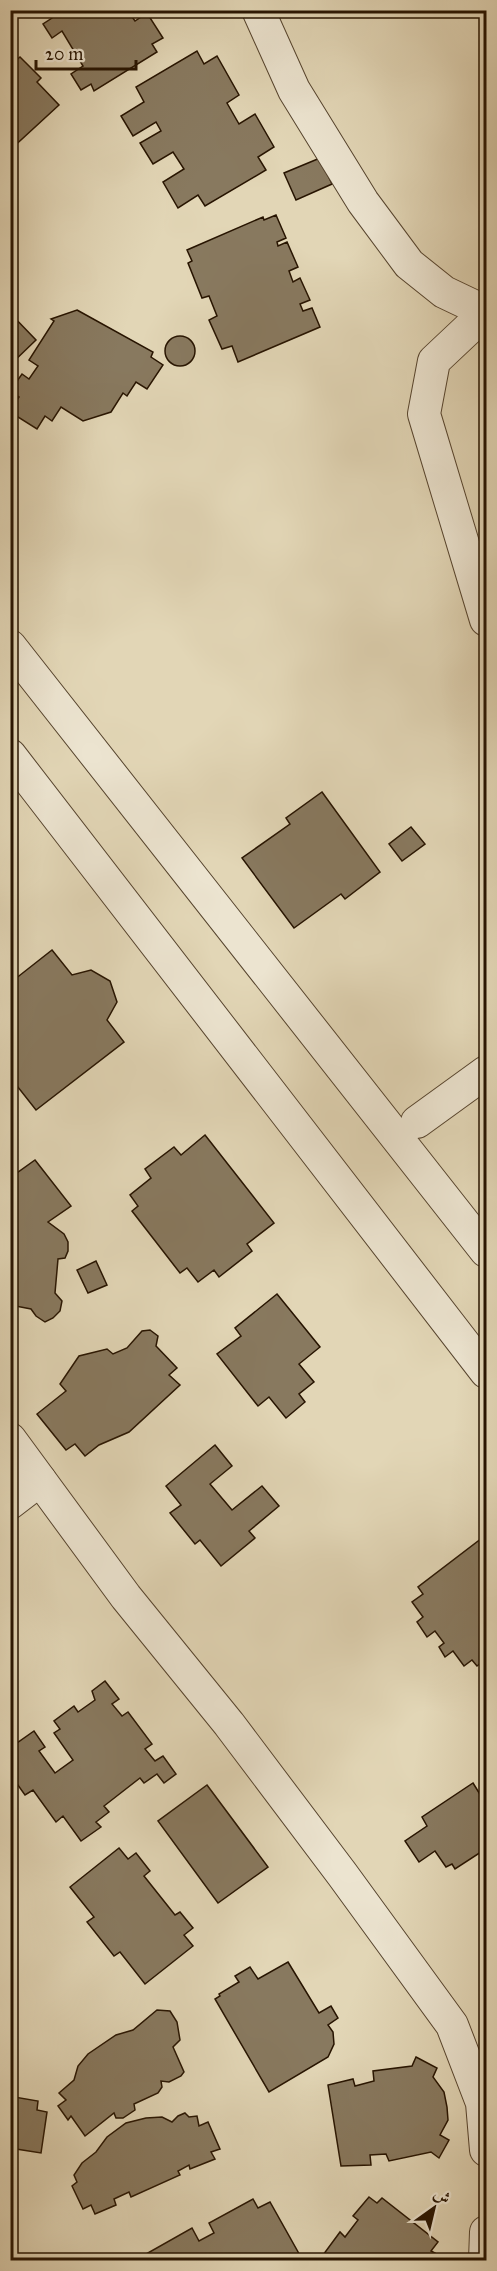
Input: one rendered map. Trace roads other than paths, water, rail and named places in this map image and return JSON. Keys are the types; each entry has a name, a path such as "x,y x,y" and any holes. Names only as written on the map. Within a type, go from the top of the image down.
{"street":[{"path":"258,10 294,90 363,202 409,264 444,292 486,312 434,361 424,414 486,620"},
{"path":"10,646 486,1251"},
{"path":"10,755 486,1372"},
{"path":"417,1122 486,1072"},
{"path":"10,1439 126,1596 229,1724 335,1864 452,2025 482,2103 486,2150"},
{"path":"10,1503 40,1480"},
{"path":"485,2260 486,2232"}]}
